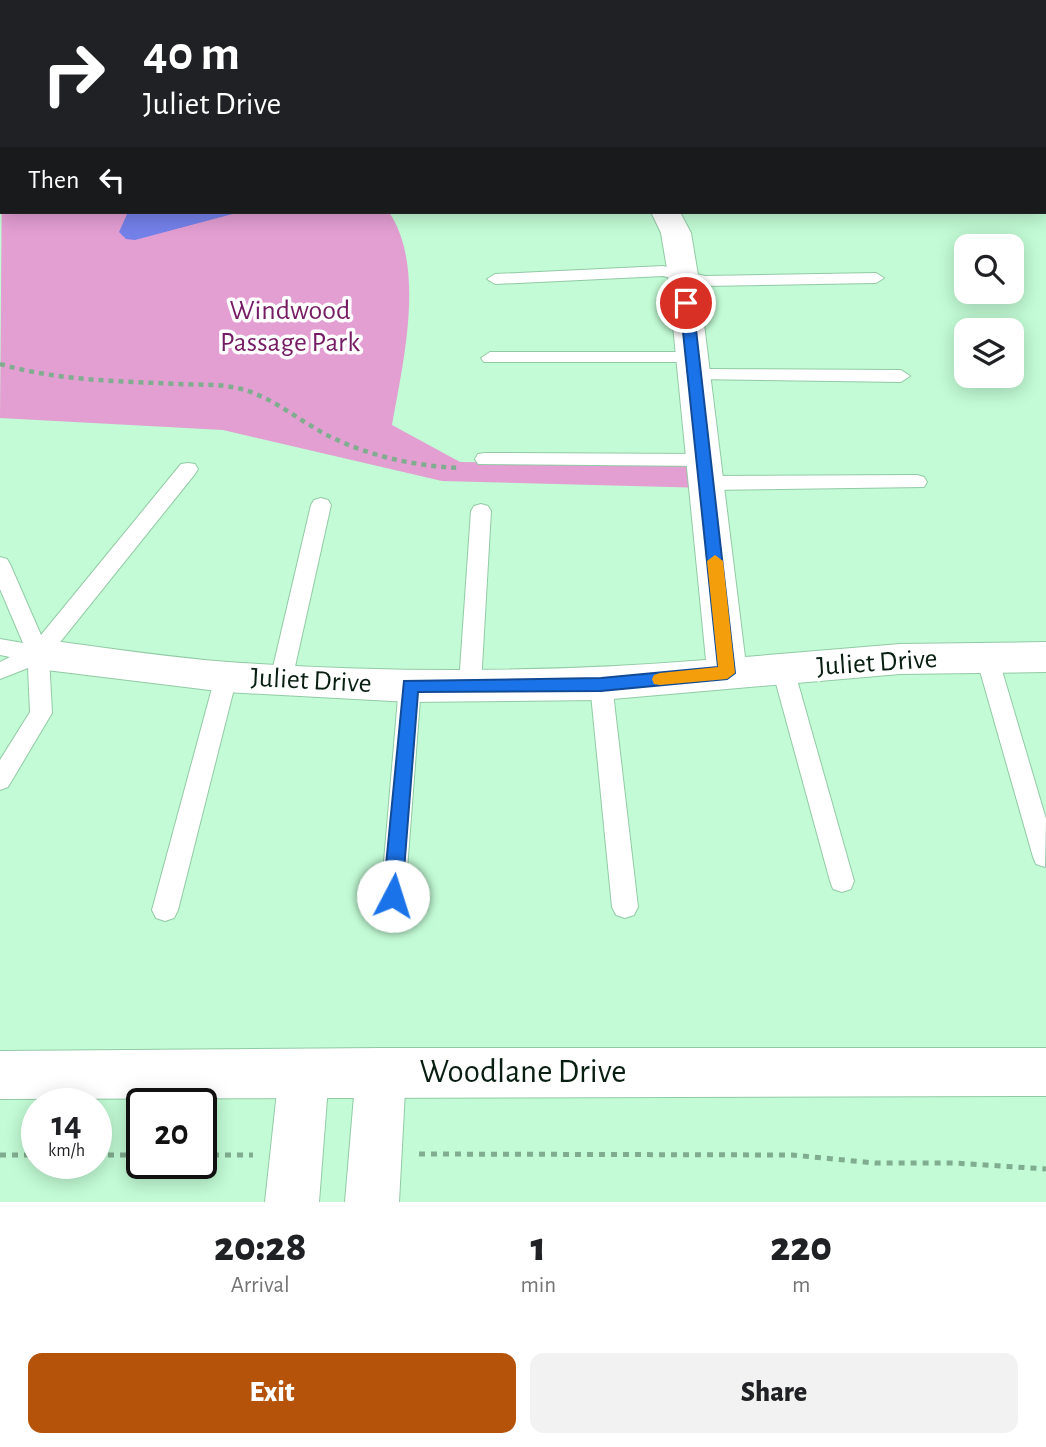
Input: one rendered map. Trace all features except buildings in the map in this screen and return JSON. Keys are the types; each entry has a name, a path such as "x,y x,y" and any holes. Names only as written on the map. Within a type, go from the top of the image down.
{"street":[{"path":"671,214 677,233 683,275 727,673"},
{"name":"Juliet Drive","path":"19,651 226,677 410,686 601,684 900,659 1046,657"},
{"path":"372,1202 381,1072"},
{"name":"Woodlane Drive","path":"0,1075 1046,1072"},
{"path":"294,1178 304,1073"}],"lane":[{"path":"495,279 663,271 705,281 876,278"},
{"path":"490,358 901,376"},
{"path":"485,459 917,482"},
{"path":"0,671 188,469"},
{"path":"281,680 321,505"},
{"path":"470,684 481,510"},
{"path":"0,564 19,651 41,713 0,780"},
{"path":"987,657 1045,857"},
{"path":"783,669 842,881"},
{"path":"164,910 226,677"},
{"path":"601,684 625,907"},
{"path":"393,896 410,686"}],"path":[{"path":"0,364 37,375 71,379 232,387 252,391 272,399 327,435 358,449 432,467 464,469"},
{"path":"376,1153 792,1155 875,1163 955,1163 1046,1169"},
{"path":"0,1155 21,1155"},
{"path":"217,1159 294,1178"}],"green space":[{"name":"Windwood Passage Park","path":"2,214 390,214 400,234 407,260 409,287 406,345 392,425 460,462 705,466 708,488 442,481 223,430 0,418"}],"water":[{"path":"127,214 232,214 135,240 126,239 119,232"}],"slow traffic":[{"path":"660,679 727,673 715,561"}],"route":[{"path":"393,896 410,686 601,684 727,673 686,303"}]}
